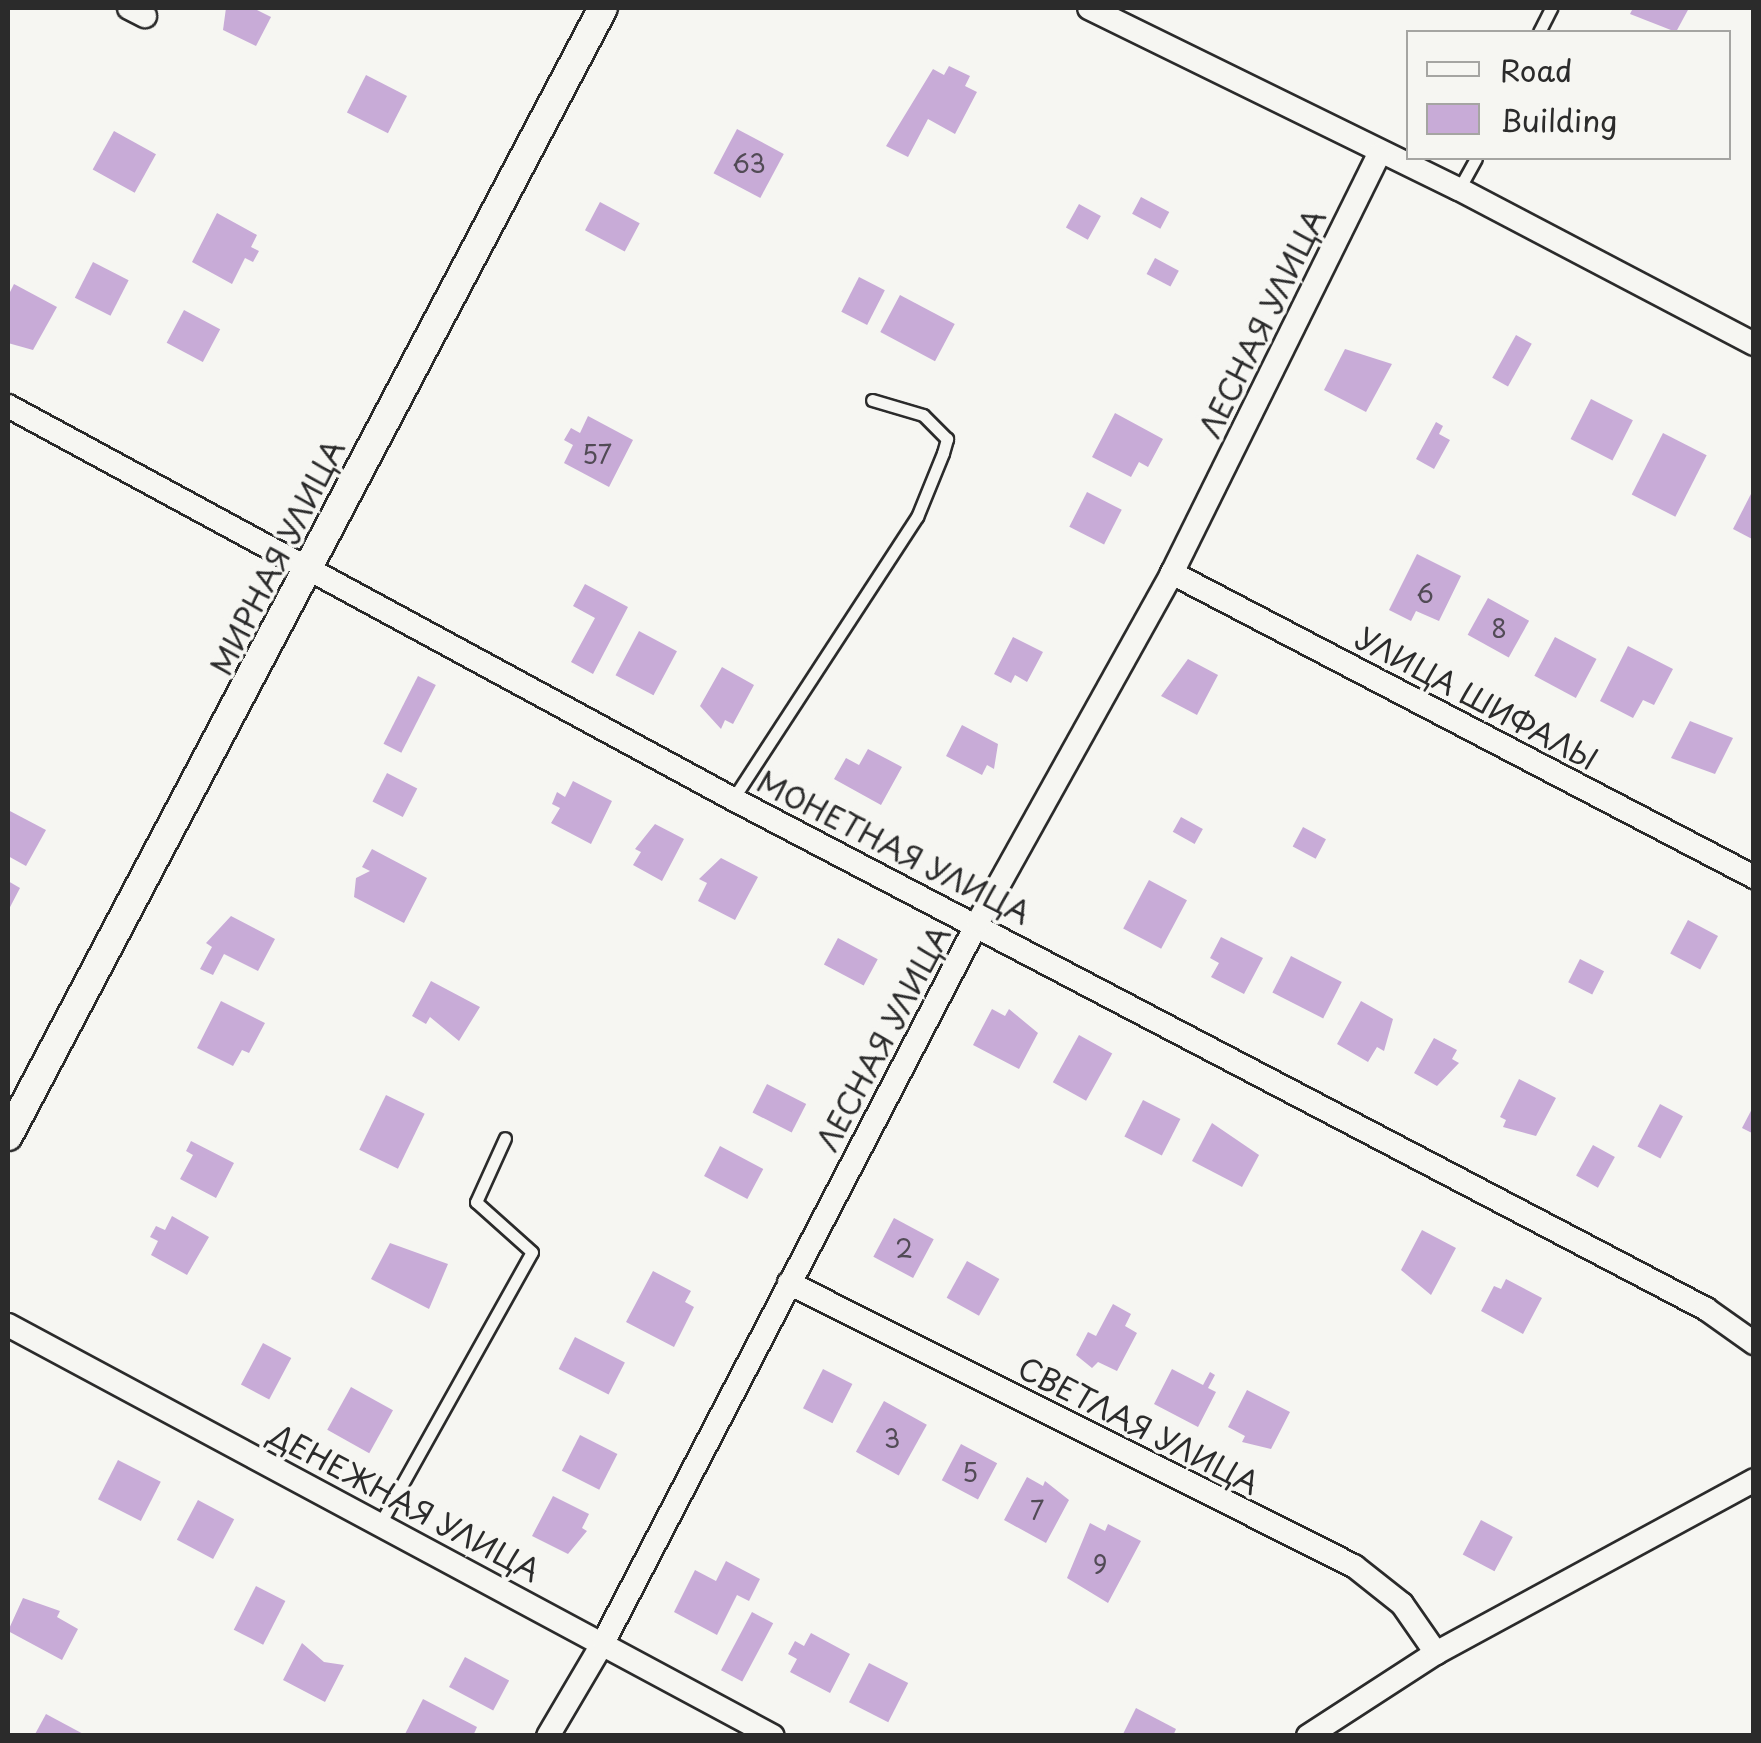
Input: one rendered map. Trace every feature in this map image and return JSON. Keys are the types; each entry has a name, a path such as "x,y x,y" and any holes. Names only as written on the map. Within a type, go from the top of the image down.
{"street":[{"name":"МИРНАЯ УЛИЦА","path":"8,1136 603,8"},
{"path":"1092,8 1380,154 1460,189 1754,344"},
{"name":"ЛЕСНАЯ УЛИЦА","path":"548,1736 604,1641 978,922 1172,573 1380,154"},
{"name":"МОНЕТНАЯ УЛИЦА","path":"8,406 306,571 733,799 978,922 1706,1309 1754,1342"},
{"name":"УЛИЦА ШИФАЛЫ","path":"1172,573 1754,877"},
{"name":"СВЕТЛАЯ УЛИЦА","path":"789,1283 1354,1566 1402,1604 1436,1653"},
{"name":"ДЕНЕЖНАЯ УЛИЦА","path":"8,1325 604,1641 773,1736"},
{"path":"1308,1736 1436,1653 1754,1480"}],"lane":[{"path":"1540,30 1552,8"},
{"path":"1460,189 1475,160"},
{"path":"733,799 917,518 944,453 947,439 923,415 872,400"},
{"path":"381,1522 532,1252 476,1202 505,1138"}],"building":[{"path":"226,8 253,8 271,17 256,46 223,30"},
{"path":"1633,8 1689,8 1677,30 1630,14"},
{"path":"949,66 970,76 965,86 977,92 955,134 928,119 908,157 886,146 933,69 944,75"},
{"path":"366,75 407,96 388,133 347,112"},
{"path":"737,129 784,154 760,198 714,173"},
{"path":"114,131 156,154 135,193 93,169"},
{"path":"1141,197 1169,212 1160,229 1132,214"},
{"path":"600,202 640,223 625,251 585,230"},
{"path":"1079,204 1101,216 1088,240 1066,228"},
{"path":"217,213 257,235 251,247 259,251 253,262 245,258 232,284 192,262"},
{"path":"1155,258 1179,271 1170,287 1147,274"},
{"path":"93,262 129,280 110,316 75,298"},
{"path":"859,277 885,290 867,325 841,312"},
{"path":"14,284 57,307 33,350 8,343 8,296"},
{"path":"900,295 955,324 935,361 880,332"},
{"path":"184,310 220,329 203,362 167,343"},
{"path":"1516,335 1532,344 1508,387 1492,378"},
{"path":"1345,349 1392,364 1366,412 1324,390"},
{"path":"1591,399 1633,420 1612,460 1571,439"},
{"path":"1115,413 1163,439 1148,467 1139,462 1131,477 1092,457"},
{"path":"588,416 633,440 609,487 564,463 573,445 564,440 571,428 580,433"},
{"path":"1436,422 1443,426 1439,434 1450,440 1434,469 1416,459"},
{"path":"1663,433 1707,455 1675,517 1632,494"},
{"path":"1754,488 1754,540 1733,529"},
{"path":"1087,492 1122,510 1104,544 1069,527"},
{"path":"1417,554 1461,576 1439,621 1416,611 1411,621 1389,610"},
{"path":"585,584 628,607 593,674 571,662 595,618 573,606"},
{"path":"1488,598 1529,621 1509,658 1468,635"},
{"path":"639,631 677,651 653,695 616,675"},
{"path":"1013,637 1043,652 1027,682 1015,675 1011,683 994,674"},
{"path":"1555,637 1596,659 1576,698 1534,676"},
{"path":"1628,646 1673,669 1654,705 1643,700 1633,718 1600,701"},
{"path":"1188,659 1218,675 1197,715 1161,696"},
{"path":"722,667 754,685 733,724 725,720 721,729 700,706"},
{"path":"418,676 436,685 401,753 383,744"},
{"path":"1690,721 1733,738 1715,774 1671,758"},
{"path":"962,725 998,744 994,769 987,765 982,775 946,756"},
{"path":"868,749 902,767 881,805 834,779 846,758 859,765"},
{"path":"387,773 417,788 403,817 372,802"},
{"path":"573,781 612,801 591,844 551,823 560,808 552,804 557,792 565,797"},
{"path":"8,810 46,830 26,866 8,856"},
{"path":"1181,817 1203,829 1195,844 1173,832"},
{"path":"655,824 684,839 662,881 633,865 641,852 635,849"},
{"path":"1303,827 1326,839 1316,859 1293,846"},
{"path":"372,849 427,878 404,923 354,897 356,878 370,871 362,867"},
{"path":"721,858 758,877 735,920 698,901 707,883 699,879"},
{"path":"1149,880 1187,900 1161,949 1123,929"},
{"path":"8,881 20,888 8,911"},
{"path":"231,916 275,939 258,971 224,954 213,975 200,969 212,947 206,943"},
{"path":"1688,920 1718,936 1700,970 1670,954"},
{"path":"1221,937 1263,958 1244,994 1211,977 1219,963 1210,958"},
{"path":"838,938 878,959 864,986 824,964"},
{"path":"1291,956 1342,982 1323,1018 1272,993"},
{"path":"1580,959 1604,971 1592,994 1568,982"},
{"path":"431,981 480,1007 459,1041 430,1017 426,1024 412,1016"},
{"path":"221,1001 265,1023 249,1053 242,1050 233,1066 197,1048"},
{"path":"1361,1001 1393,1019 1384,1051 1377,1047 1368,1062 1337,1044"},
{"path":"992,1009 1005,1016 1009,1009 1038,1033 1019,1069 973,1045"},
{"path":"1079,1035 1112,1053 1086,1101 1053,1082"},
{"path":"1434,1038 1457,1050 1452,1059 1459,1063 1437,1086 1414,1073"},
{"path":"1519,1079 1556,1098 1536,1136 1503,1127 1506,1120 1500,1117"},
{"path":"767,1084 806,1104 792,1132 752,1113"},
{"path":"386,1095 425,1114 398,1169 359,1150"},
{"path":"1143,1100 1180,1119 1162,1156 1124,1137"},
{"path":"1660,1104 1683,1116 1660,1159 1637,1146"},
{"path":"1754,1105 1754,1134 1742,1128"},
{"path":"1212,1123 1259,1155 1242,1187 1192,1161"},
{"path":"191,1141 234,1163 216,1198 180,1179 193,1155 186,1151"},
{"path":"1593,1145 1615,1157 1598,1188 1576,1176"},
{"path":"720,1146 763,1169 747,1199 704,1176"},
{"path":"172,1216 209,1237 187,1275 151,1255 158,1241 150,1237 156,1226 165,1230"},
{"path":"894,1218 934,1239 913,1278 873,1257"},
{"path":"1422,1230 1456,1248 1431,1295 1401,1270"},
{"path":"390,1243 448,1264 429,1309 371,1279"},
{"path":"967,1261 999,1279 979,1316 947,1298"},
{"path":"653,1271 691,1291 685,1302 694,1307 674,1347 626,1322"},
{"path":"1506,1279 1542,1298 1523,1334 1481,1311 1494,1286 1501,1289"},
{"path":"1113,1304 1131,1314 1125,1326 1137,1333 1117,1371 1098,1362 1092,1368 1076,1355 1088,1332 1096,1336"},
{"path":"575,1337 625,1362 609,1394 559,1369"},
{"path":"263,1343 291,1358 269,1400 241,1384"},
{"path":"823,1369 852,1384 832,1423 803,1408"},
{"path":"1172,1369 1203,1385 1210,1372 1215,1375 1208,1388 1216,1392 1198,1427 1154,1404"},
{"path":"351,1387 393,1410 369,1453 327,1430"},
{"path":"1247,1390 1290,1412 1271,1449 1242,1442 1245,1436 1228,1427"},
{"path":"884,1401 927,1425 899,1475 856,1452"},
{"path":"580,1435 617,1454 599,1490 562,1471"},
{"path":"961,1444 997,1463 978,1499 942,1480"},
{"path":"118,1460 161,1482 141,1521 98,1499"},
{"path":"1027,1477 1043,1486 1045,1481 1069,1500 1046,1543 1004,1520"},
{"path":"553,1496 589,1514 582,1528 587,1531 568,1554 532,1536"},
{"path":"198,1500 234,1519 213,1559 177,1540"},
{"path":"1481,1520 1513,1537 1494,1571 1463,1554"},
{"path":"1090,1523 1105,1531 1108,1524 1141,1541 1108,1603 1067,1578"},
{"path":"726,1561 760,1579 749,1601 737,1595 717,1635 674,1612 695,1570 716,1581"},
{"path":"256,1586 285,1601 263,1645 234,1630"},
{"path":"23,1598 60,1611 57,1617 78,1629 62,1660 8,1631"},
{"path":"752,1612 773,1623 742,1682 721,1670"},
{"path":"811,1633 850,1654 830,1693 790,1672 797,1659 788,1654 795,1641 804,1646"},
{"path":"302,1643 324,1662 344,1665 325,1702 283,1680"},
{"path":"465,1657 509,1680 493,1710 449,1687"},
{"path":"869,1663 908,1683 888,1722 849,1702"},
{"path":"423,1699 477,1727 473,1736 404,1736"},
{"path":"1136,1708 1176,1729 1173,1736 1122,1736"},
{"path":"46,1714 87,1736 34,1736"}]}
